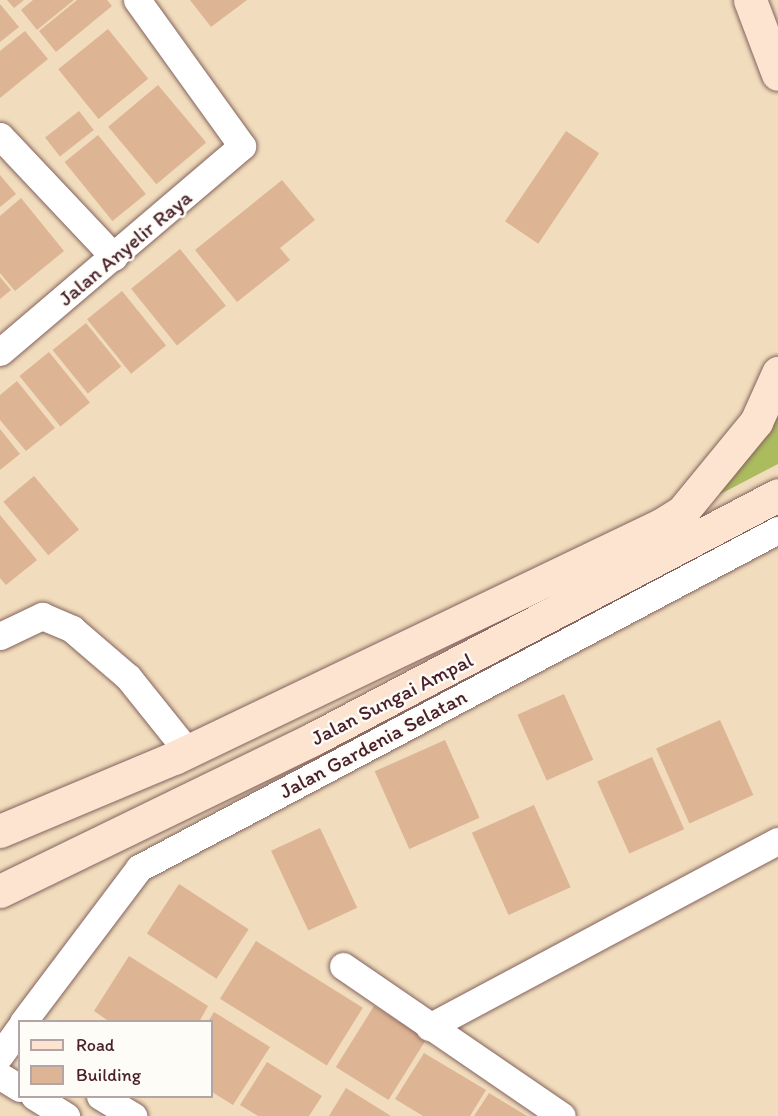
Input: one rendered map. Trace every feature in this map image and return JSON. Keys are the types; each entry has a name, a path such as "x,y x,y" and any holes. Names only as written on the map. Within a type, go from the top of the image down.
{"main road":[{"path":"750,0 778,74"},
{"name":"Jalan Sungai Ampal","path":"0,831 188,752 682,512 756,422 778,373"},
{"name":"Jalan Sungai Ampal","path":"0,891 311,740 778,495"}],"street":[{"name":"Jalan Anyelir Raya","path":"0,352 239,153 241,141 136,0"},
{"path":"0,136 114,257"},
{"name":"Jalan Gardenia Selatan","path":"25,1020 139,868 778,530"},
{"path":"0,636 42,616 72,629 128,678 188,752"},
{"path":"429,1027 778,841"},
{"path":"343,966 562,1116"},
{"path":"0,1076 18,1087"},
{"path":"37,1098 66,1116"},
{"path":"103,1098 133,1116"}],"green space":[{"path":"778,386 778,464 688,511"}],"building":[{"path":"7,0 24,0 14,8"},
{"path":"33,0 74,0 37,30 21,10"},
{"path":"77,0 107,0 112,6 56,52 39,31"},
{"path":"190,0 247,0 211,27"},
{"path":"0,4 19,27 0,42"},
{"path":"108,29 148,79 99,119 58,69"},
{"path":"25,31 48,59 0,98 0,51"},
{"path":"158,85 206,142 156,184 108,127"},
{"path":"79,111 94,130 60,156 45,137"},
{"path":"566,131 599,153 538,244 505,221"},
{"path":"98,135 146,194 112,221 65,162"},
{"path":"0,175 16,194 0,207"},
{"path":"282,180 315,220 280,248 290,260 237,302 195,250"},
{"path":"21,198 64,251 15,291 0,273 0,216"},
{"path":"180,249 226,306 177,345 131,289"},
{"path":"0,277 11,290 0,299"},
{"path":"122,291 166,345 131,374 87,319"},
{"path":"86,323 121,367 88,394 53,350"},
{"path":"49,352 90,403 60,426 19,376"},
{"path":"17,381 55,428 26,451 0,420 0,395"},
{"path":"0,429 20,454 0,470"},
{"path":"34,476 79,530 48,555 3,502"},
{"path":"0,515 37,560 6,585 0,578"},
{"path":"564,694 593,760 547,781 517,715"},
{"path":"720,720 753,795 689,823 656,748"},
{"path":"445,740 480,818 409,849 375,771"},
{"path":"652,757 684,829 629,854 597,781"},
{"path":"534,805 571,887 508,915 472,833"},
{"path":"320,828 357,908 308,931 271,851"},
{"path":"179,884 249,929 216,979 147,933"},
{"path":"256,941 363,1008 327,1065 220,999"},
{"path":"129,956 208,1006 200,1020 107,1020 94,1011"},
{"path":"374,1006 427,1039 388,1100 336,1067"},
{"path":"214,1012 270,1047 233,1105 213,1093 213,1020 209,1020"},
{"path":"424,1053 486,1090 470,1116 423,1116 395,1099"},
{"path":"267,1062 322,1096 309,1116 258,1116 240,1105"},
{"path":"346,1088 391,1116 329,1116"},
{"path":"489,1093 527,1116 474,1116"}]}
